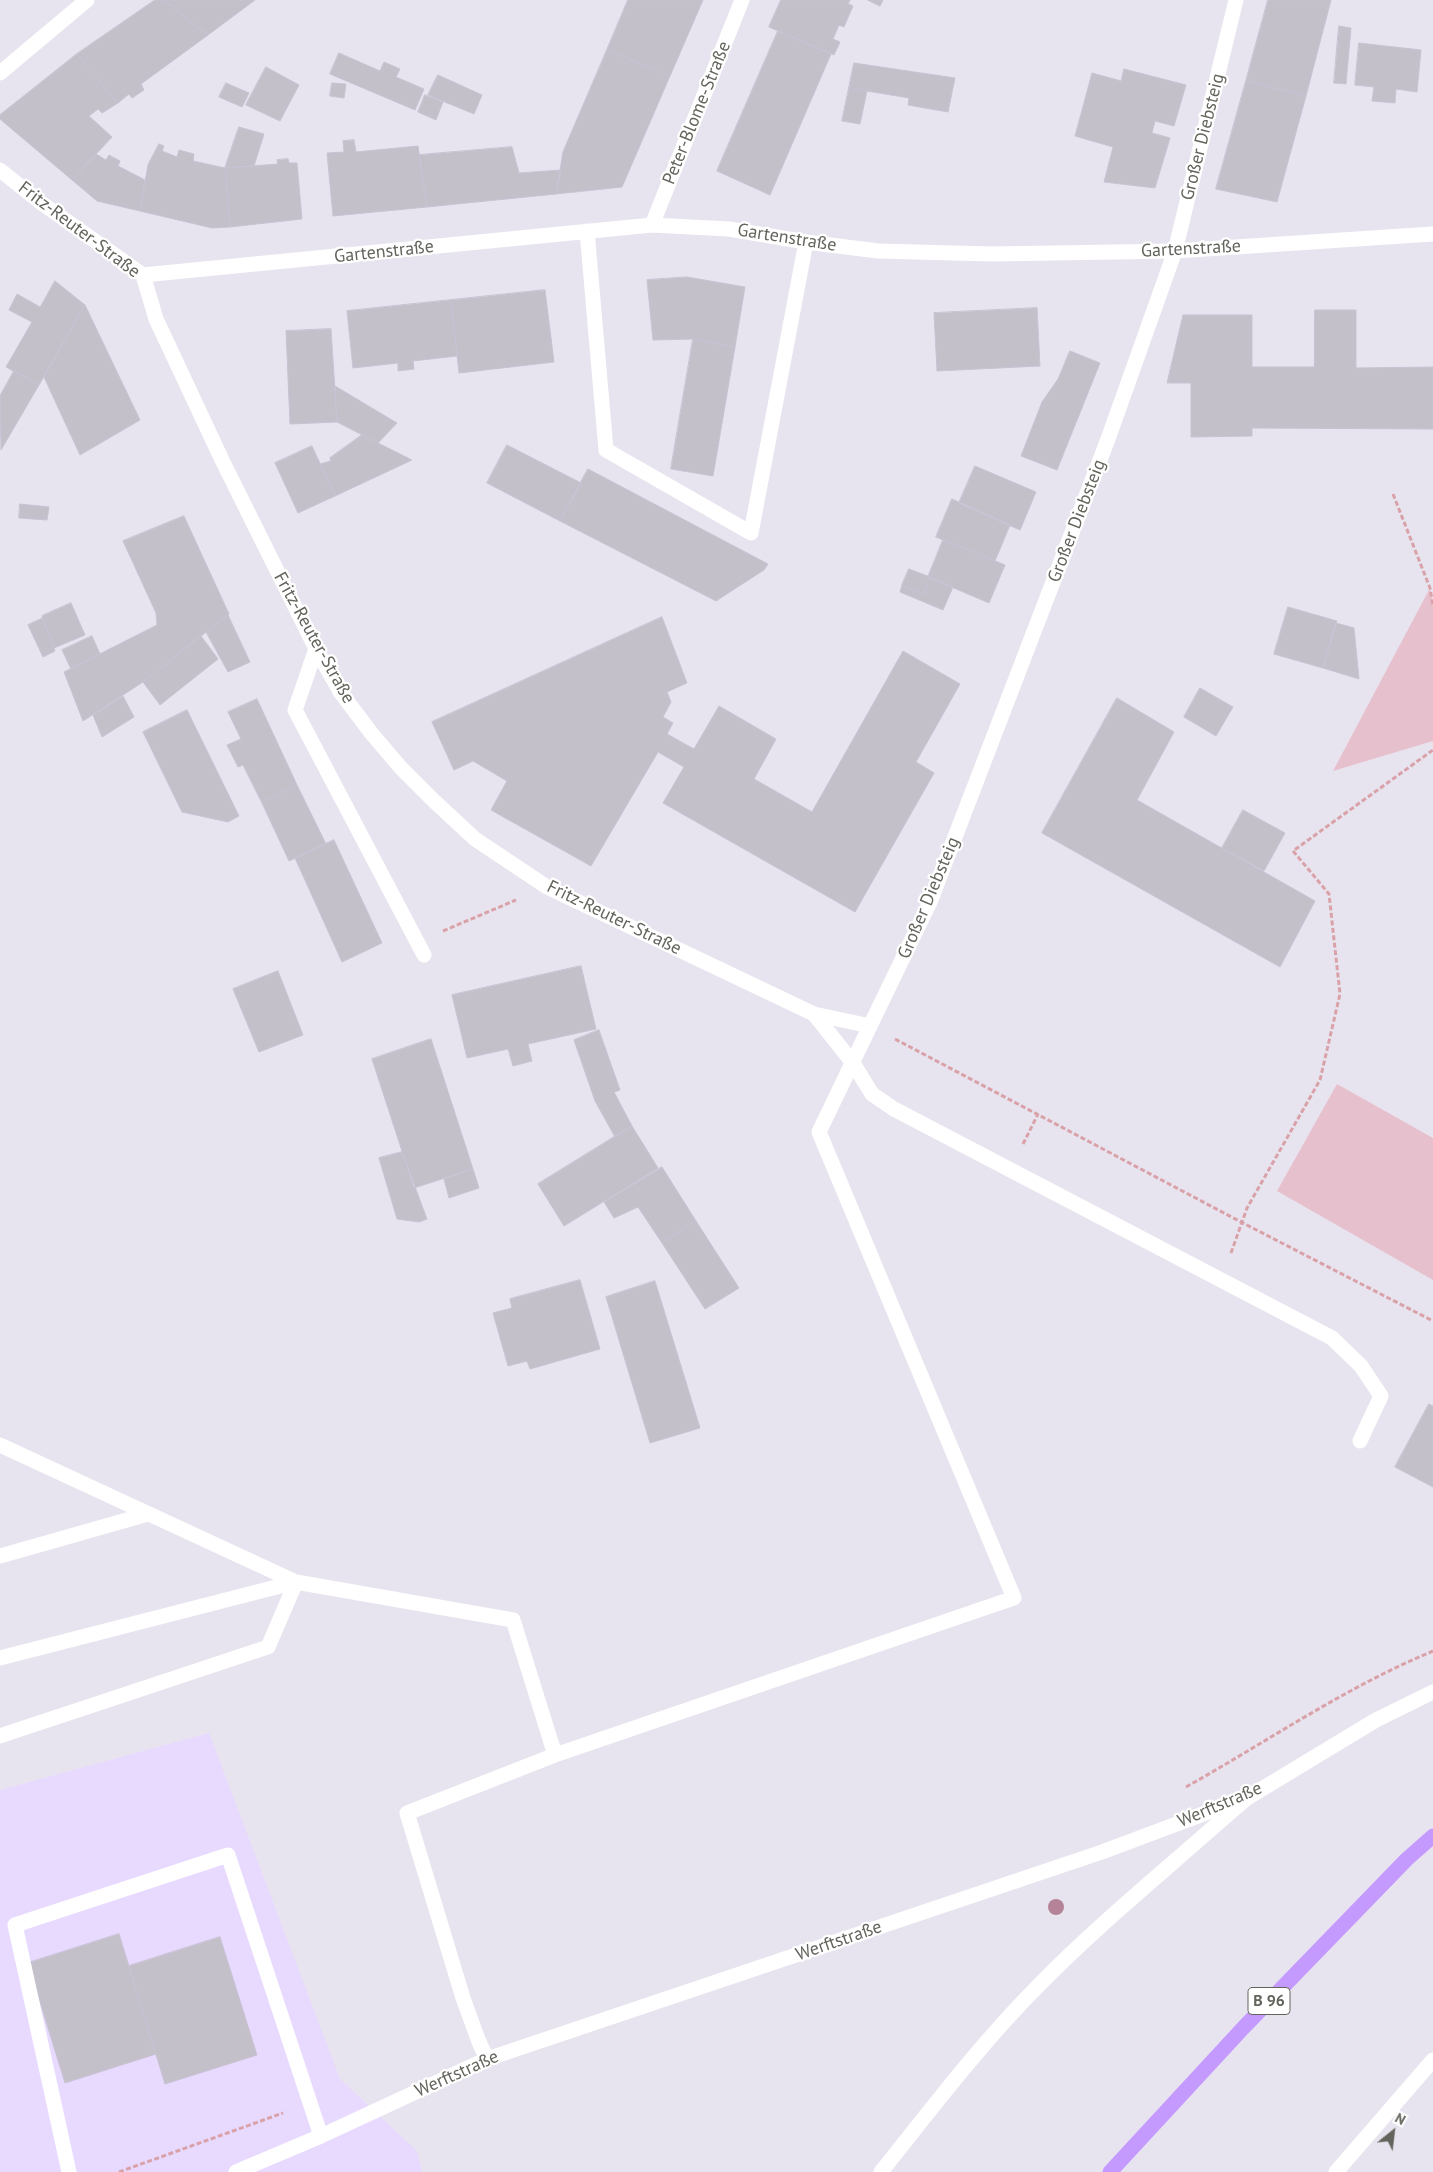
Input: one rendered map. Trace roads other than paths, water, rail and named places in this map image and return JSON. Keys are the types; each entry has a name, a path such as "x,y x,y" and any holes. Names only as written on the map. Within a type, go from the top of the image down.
{"highway":[{"name":"B 96","path":"1110,2172 1250,2020 1407,1859 1433,1836"}],"street":[{"path":"0,73 87,0"},
{"name":"Peter-Blome-Straße","path":"652,225 742,0"},
{"name":"Großer Diebsteig","path":"555,1755 1014,1598 819,1132 930,902 1108,439 1175,250 1236,0"},
{"name":"Fritz-Reuter-Straße","path":"0,170 40,202 143,275 156,318 222,460 316,649 341,693 401,768 475,839 547,887 814,1014 870,1026"},
{"name":"Gartenstraße","path":"143,275 652,225 730,229 806,242 878,251 992,254 1175,250 1433,234"},
{"path":"586,231 606,450 751,533 806,242"},
{"path":"316,649 295,710 420,949"},
{"path":"814,1014 853,1064 872,1094 894,1109 1332,1338 1361,1366 1381,1396 1360,1441"},
{"path":"0,1444 296,1582 513,1620 555,1755 407,1813 463,1998 487,2059"},
{"path":"0,1556 148,1514"},
{"path":"0,1658 296,1582"},
{"path":"0,1736 268,1647 296,1582"},
{"name":"Werftstraße","path":"236,2172 321,2136 487,2059 1102,1852 1247,1798 1376,1720 1433,1692"},
{"path":"880,2172 954,2080 1039,1985 1079,1946 1247,1798"},
{"path":"69,2172 15,1924 228,1855 321,2136"},
{"path":"1336,2172 1433,2060"}]}
